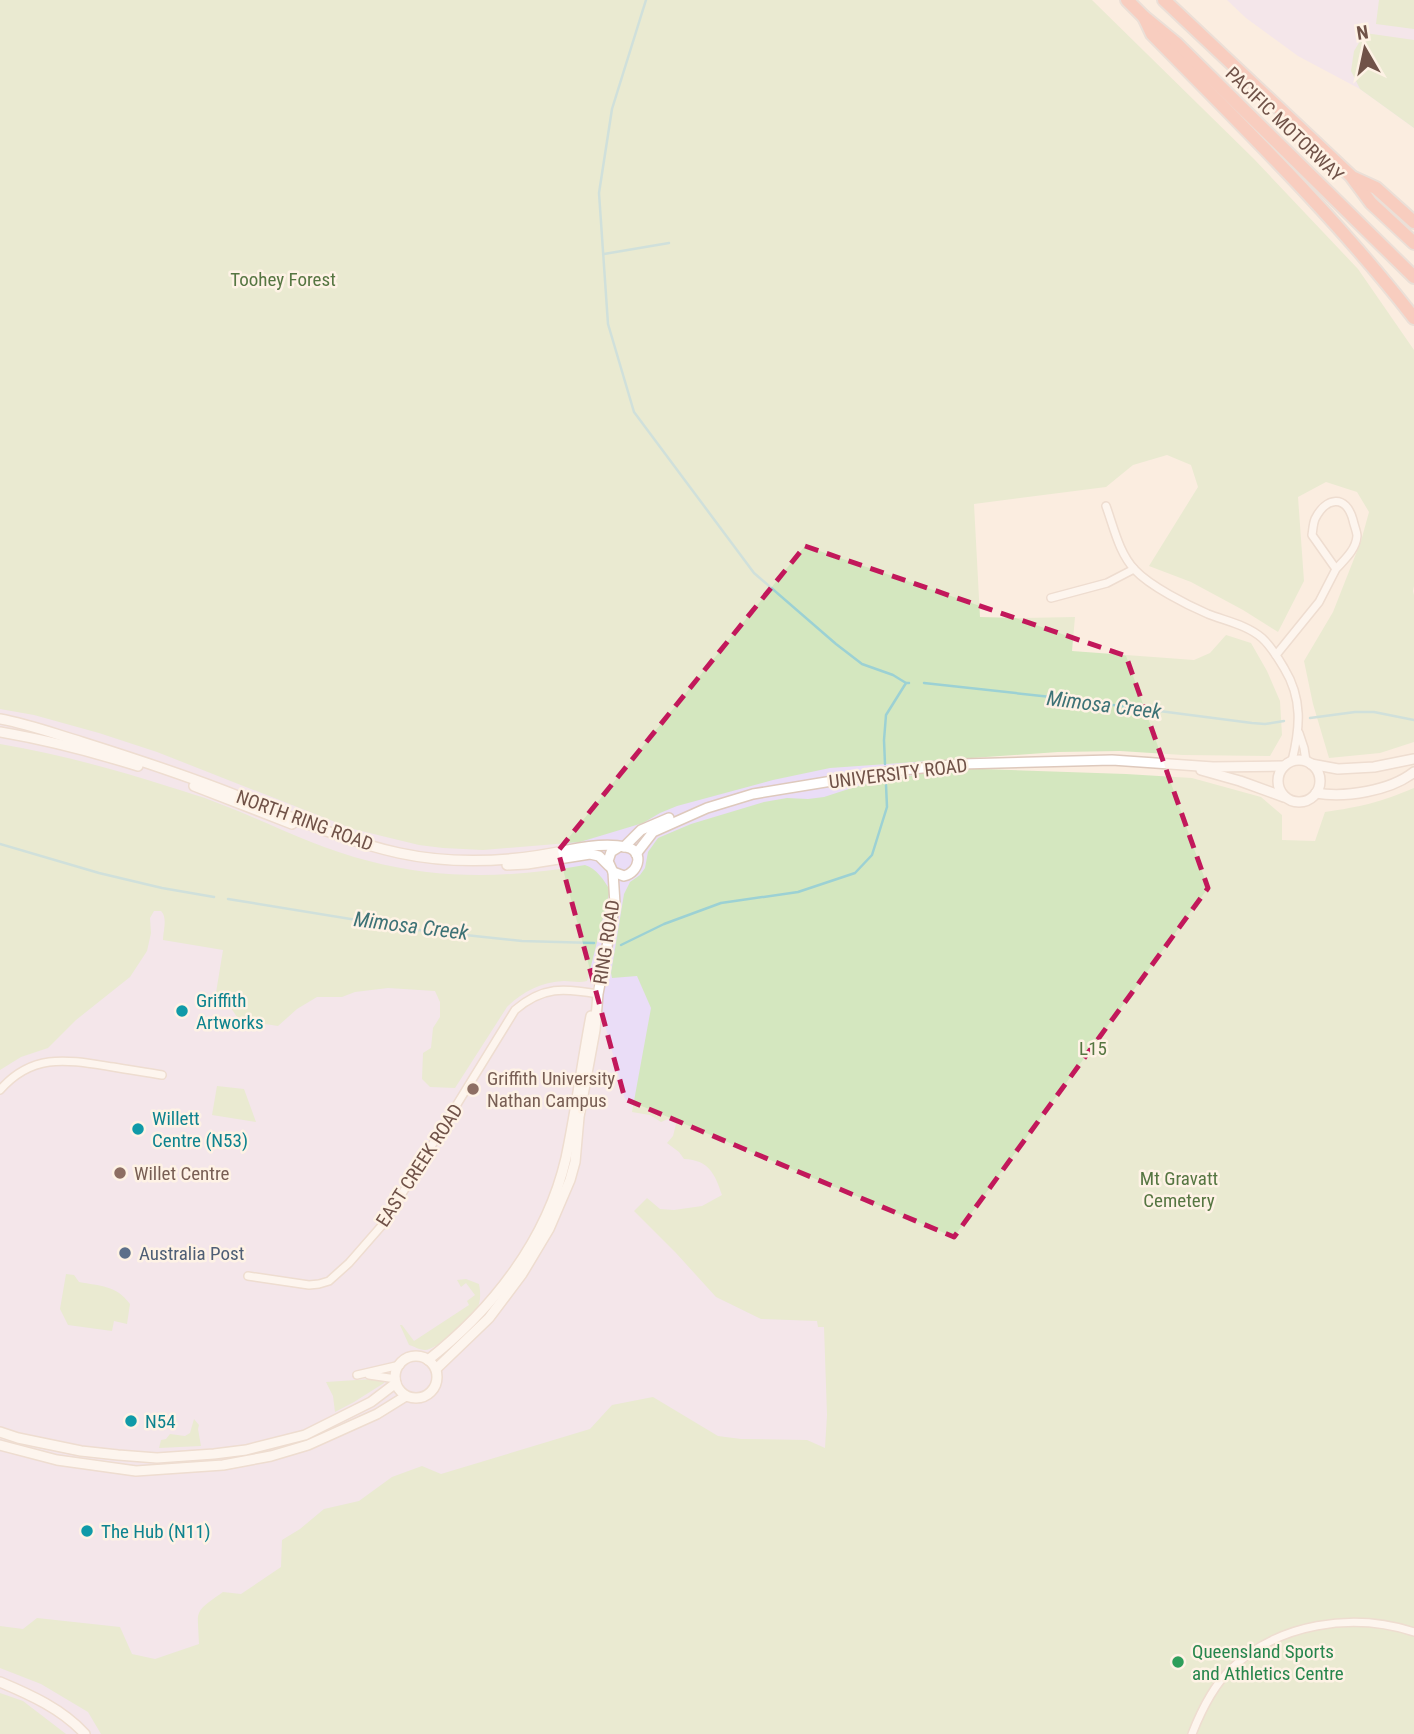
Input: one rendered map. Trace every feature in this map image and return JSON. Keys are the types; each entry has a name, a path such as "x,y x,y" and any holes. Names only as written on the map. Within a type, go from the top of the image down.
{"highway":[{"name":"PACIFIC MOTORWAY","path":"1127,0 1177,44 1414,277"},
{"name":"PACIFIC MOTORWAY","path":"1164,0 1351,176 1371,203 1414,243"},
{"path":"1144,17 1152,34 1316,202 1414,318"},
{"path":"1351,176 1376,188 1414,222"}],"street":[{"path":"1276,655 1319,602 1336,569 1352,551 1357,536 1351,513 1346,504 1340,501 1332,502 1320,511 1314,521 1312,535 1336,569"},
{"path":"1106,506 1120,547 1134,569 1148,582 1206,613 1242,626 1261,638 1276,655 1290,678 1298,704 1299,733 1308,763 1319,774 1316,793 1300,802 1285,797 1278,785 1280,772 1288,764 1299,733"},
{"path":"1051,598 1107,583 1134,569"},
{"name":"NORTH RING ROAD","path":"0,719 110,750 358,842 400,853 502,861 598,845 622,847"},
{"name":"NORTH RING ROAD","path":"0,732 87,751 150,770 346,844 396,857 485,866 527,864 590,854 599,856 611,869"},
{"path":"1288,764 1308,763 1338,769 1374,767 1414,759"},
{"name":"UNIVERSITY ROAD","path":"636,854 653,832 704,808 753,794 941,765 1112,760 1213,767 1288,764"},
{"name":"UNIVERSITY ROAD","path":"1178,765 1240,781 1285,797"},
{"path":"1316,793 1329,795 1383,787 1414,772"},
{"path":"629,875 621,876 611,869 611,852 622,847 641,830 696,808 704,808"},
{"path":"615,904 629,875 636,868 638,858 629,848 622,847"},
{"name":"RING ROAD","path":"436,1369 489,1318 522,1274 565,1195 575,1162 579,1117 598,994 615,904 611,869"},
{"name":"EAST CREEK ROAD","path":"248,1276 309,1285 329,1280 349,1263 384,1223 515,1010 548,991 562,989 598,994"},
{"path":"428,1360 484,1309 515,1270 539,1232 566,1159 582,1063 598,994"},
{"path":"0,1090 10,1078 34,1065 54,1061 71,1060 162,1075"},
{"path":"396,1381 374,1375 357,1375 400,1365 417,1357 428,1360 436,1369 436,1384 430,1393 419,1398 406,1396 398,1388 396,1381 400,1365"},
{"path":"0,1432 67,1448 118,1455 157,1458 232,1452 305,1435 371,1402 396,1381"},
{"path":"0,1445 57,1460 135,1471 223,1465 271,1457 308,1445 364,1420 406,1396"},
{"path":"1192,1734 1216,1688 1230,1670 1265,1644 1285,1634 1331,1623 1381,1625 1414,1632"},
{"path":"0,1682 35,1697 74,1722 85,1734"}],"highlighted area":[{"path":"805,546 1126,656 1208,888 954,1237 625,1099 558,851"}],"shaded area":[{"path":"1227,0 1414,0 1414,128 1360,89 1298,56 1246,18"},
{"name":"Griffith University Nathan Campus","path":"0,562 946,743 945,1483 941,1734 0,1734"}],"green space":[{"name":"Toohey Forest","path":"0,0 1092,0 1254,159 1358,269 1414,350 1414,742 1380,753 1329,758 1313,704 1304,661 1333,612 1361,541 1369,512 1357,492 1326,482 1298,497 1304,581 1278,632 1191,582 1149,566 1198,487 1191,465 1167,455 1133,465 1106,487 974,504 980,617 1075,617 1072,651 1194,660 1210,653 1226,635 1251,643 1280,701 1282,735 1270,756 1120,751 1058,752 830,768 677,806 643,823 580,842 483,850 419,845 353,829 157,752 34,715 0,709"},
{"path":"1379,0 1414,0 1414,29 1376,24"},
{"path":"1365,33 1414,40 1414,128 1360,89 1351,71 1354,51"},
{"path":"0,744 65,757 149,780 210,800 329,849 396,867 477,875 531,873 585,865 602,878 610,890 587,981 548,983 519,997 507,1007 455,1088 430,1087 422,1079 423,1053 431,1048 433,1028 440,1017 440,1002 435,991 388,988 355,992 342,997 317,997 297,1009 278,1026 239,1020 231,1008 214,1005 223,950 163,940 164,917 161,911 154,911 150,918 151,933 147,951 130,977 76,1020 48,1048 21,1057 0,1070"},
{"path":"954,768 1192,778 1261,797 1282,815 1282,840 1315,841 1325,812 1370,803 1414,788 1414,1734 101,1734 88,1712 41,1684 0,1668 0,1626 23,1629 37,1618 120,1627 132,1654 155,1659 199,1644 198,1618 206,1604 223,1592 241,1594 281,1567 282,1540 324,1509 359,1501 392,1477 422,1466 441,1474 590,1429 612,1405 653,1397 718,1436 807,1440 825,1448 827,1415 824,1327 818,1327 817,1321 761,1319 716,1297 634,1211 647,1198 660,1209 674,1210 702,1206 722,1195 717,1181 705,1165 684,1159 667,1143 673,1136 676,1124 668,1119 661,1122 650,1115 632,1112 651,1008 637,976 612,978 624,894 630,882 645,868 648,852 658,838 691,824 764,802 824,797 864,784"},
{"path":"217,1086 244,1089 256,1122 212,1115"},
{"path":"66,1274 74,1275 79,1282 107,1287 119,1293 130,1304 127,1324 114,1321 112,1331 68,1325 60,1309"},
{"path":"466,1279 479,1284 480,1288 477,1309 471,1317 452,1335 430,1349 423,1350 409,1345 400,1325 414,1341 469,1305 467,1301 475,1295 466,1283 461,1287 457,1280"},
{"path":"384,1380 384,1383 335,1412 333,1396 326,1382"},
{"path":"194,1419 199,1425 201,1446 159,1448 161,1440 170,1434 185,1436 190,1433"},
{"path":"0,1693 23,1701 66,1734 0,1734"}],"waterway":[{"path":"646,0 612,109 599,193 608,324 634,412 754,573 862,664 893,675 906,683"},
{"path":"604,254 669,243"},
{"name":"Mimosa Creek","path":"885,764 886,715 906,683 909,683"},
{"name":"Mimosa Creek","path":"924,683 1252,723 1284,721"},
{"name":"Mimosa Creek","path":"1310,718 1374,712 1414,720"},
{"name":"Mimosa Creek","path":"621,945 664,924 721,903 798,892 855,873 872,855 887,807 886,785"},
{"name":"Mimosa Creek","path":"0,844 99,873 214,897"},
{"name":"Mimosa Creek","path":"228,899 418,930 522,941 594,943"}],"place":[{"name":"Griffith Artworks","path":"182,1011"},
{"name":"Griffith University Nathan Campus","path":"473,1089"},
{"name":"Willett Centre (N53)","path":"138,1129"},
{"name":"Willet Centre","path":"120,1173"},
{"name":"Australia Post","path":"125,1253"},
{"name":"N54","path":"131,1421"},
{"name":"The Hub (N11)","path":"87,1531"},
{"name":"Queensland Sports and Athletics Centre","path":"1178,1662"}],"park label":[{"name":"L15","path":"1093,1048"},
{"name":"Mt Gravatt Cemetery","path":"1179,1189"}]}
